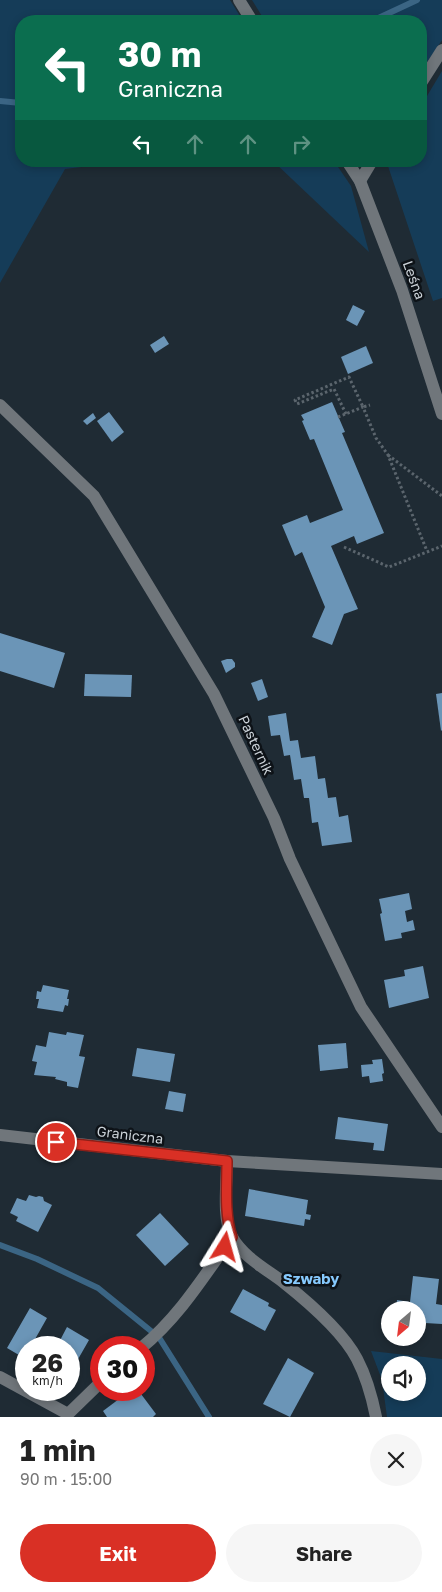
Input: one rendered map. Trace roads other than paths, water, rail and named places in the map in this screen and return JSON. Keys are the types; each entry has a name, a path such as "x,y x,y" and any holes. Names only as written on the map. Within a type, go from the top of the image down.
{"street":[{"path":"239,0 248,15"},
{"path":"427,74 442,50"},
{"name":"Leśna","path":"351,167 360,181 402,290 442,414"},
{"path":"360,181 368,167"},
{"name":"Pasternik","path":"0,405 94,496 214,694 274,818 290,859 361,1007 442,1127"},
{"name":"Graniczna","path":"0,1135 227,1161 442,1174"},
{"path":"227,1161 227,1213 228,1226 232,1237 254,1260 285,1283 342,1337 366,1377 376,1417"},
{"path":"155,1337 176,1314 232,1237"},
{"path":"0,1377 68,1414 90,1393"}],"waterway":[{"path":"385,15 417,0"},
{"path":"0,101 15,102"},
{"path":"0,1245 37,1259 98,1288 151,1331"},
{"path":"160,1339 209,1417"}],"district":[{"name":"Szwaby","path":"311,1279"}]}
